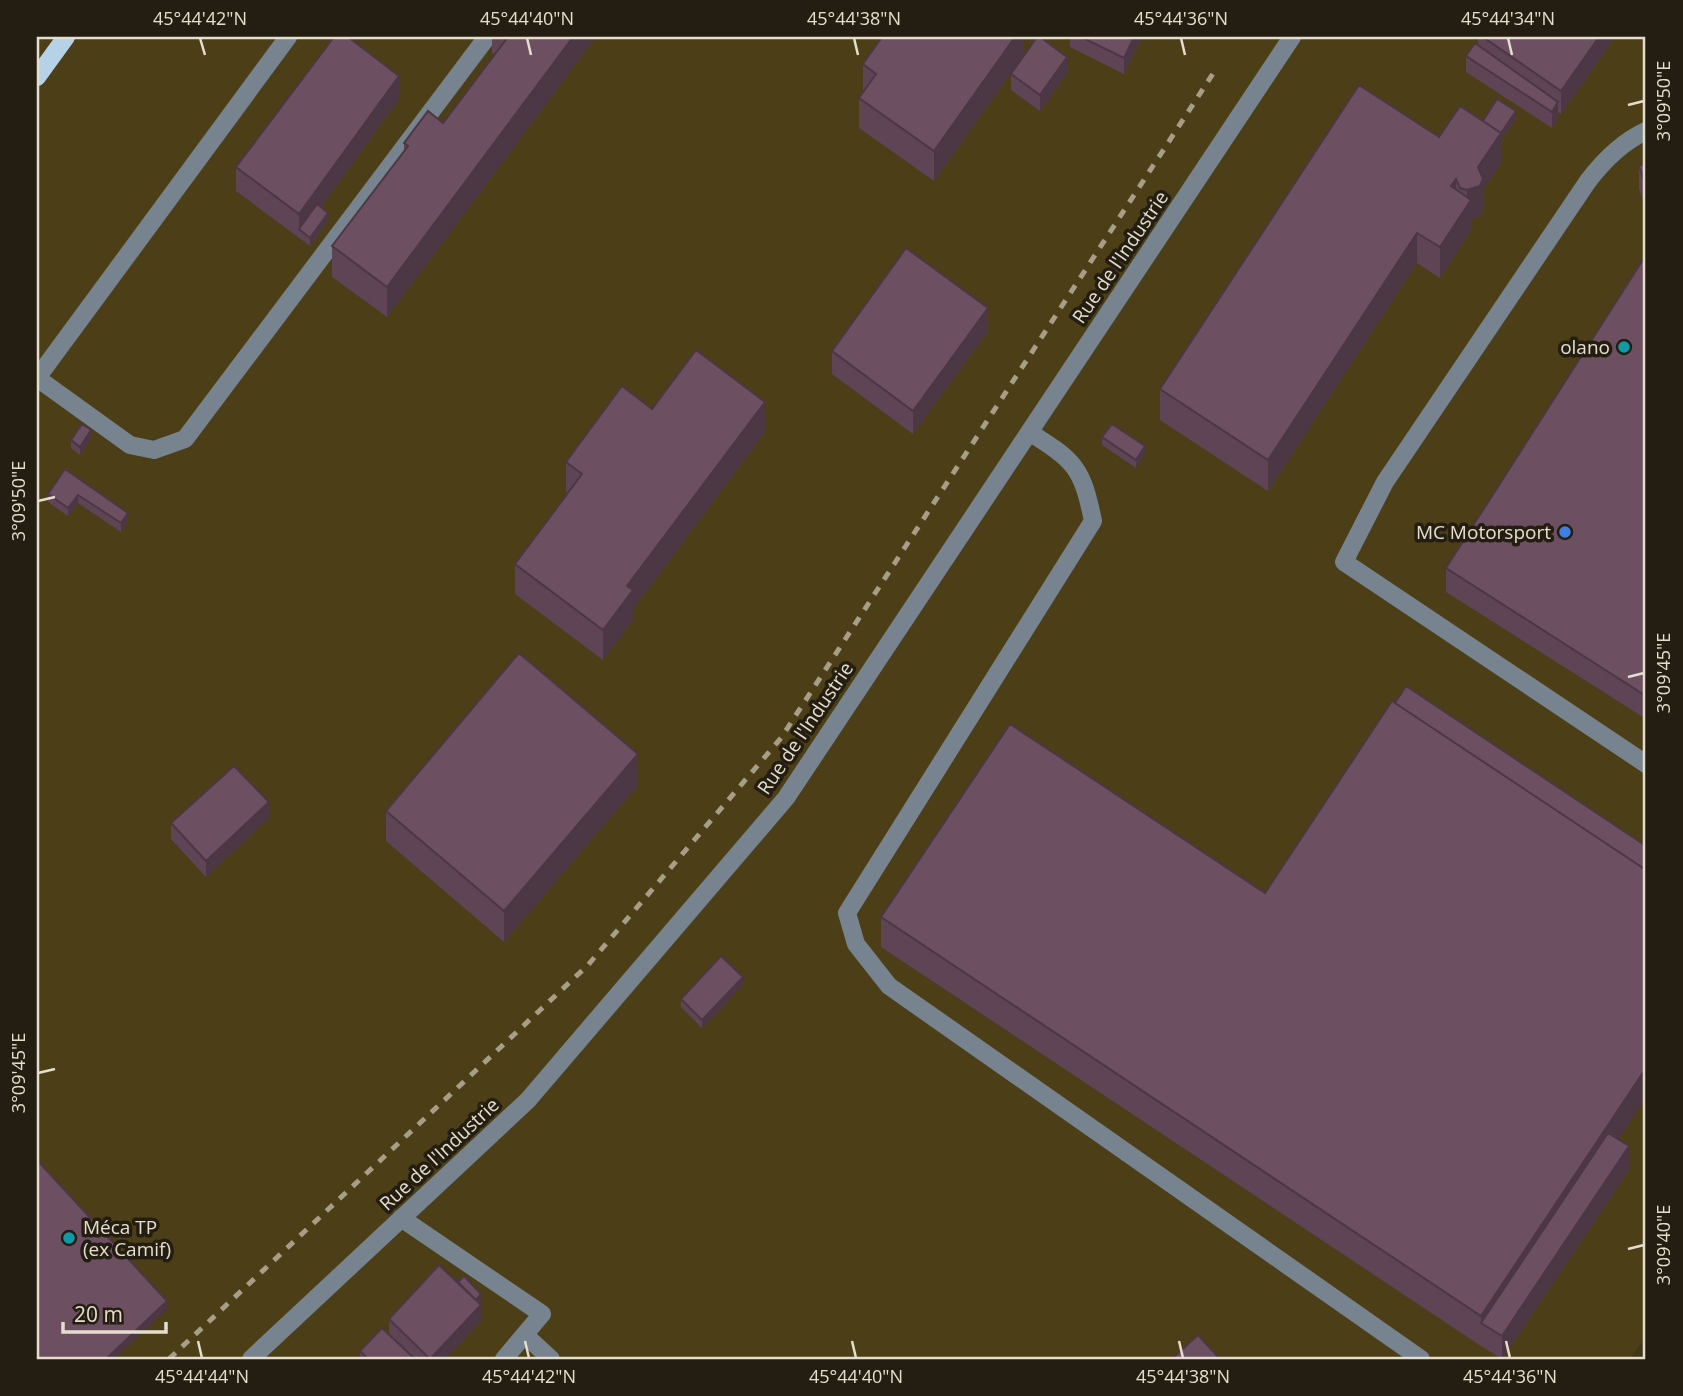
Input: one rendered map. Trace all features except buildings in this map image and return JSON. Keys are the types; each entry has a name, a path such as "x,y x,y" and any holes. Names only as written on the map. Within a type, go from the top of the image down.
{"main road":[{"path":"37,78 66,37"}],"street":[{"path":"288,37 37,378 130,445 154,450 186,439 487,37"},
{"name":"Rue de l'Industrie","path":"251,1359 528,1100 786,798 1292,37"},
{"path":"1646,131 1620,147 1588,181 1385,482 1344,562 1646,764"},
{"path":"1029,432 1063,453 1085,482 1093,521 847,913 856,944 889,986 1421,1359"},
{"path":"401,1218 542,1314 526,1336 503,1359"},
{"path":"526,1336 551,1359"}],"shaded area":[{"path":"37,37 1646,37 1646,1336 1630,1359 37,1359"}],"railway":[{"path":"169,1359 588,965 781,738 1216,69"}],"place":[{"name":"olano","path":"1624,347"},
{"name":"MC Motorsport","path":"1565,532"},
{"name":"Méca TP (ex Camif)","path":"69,1238"}]}
